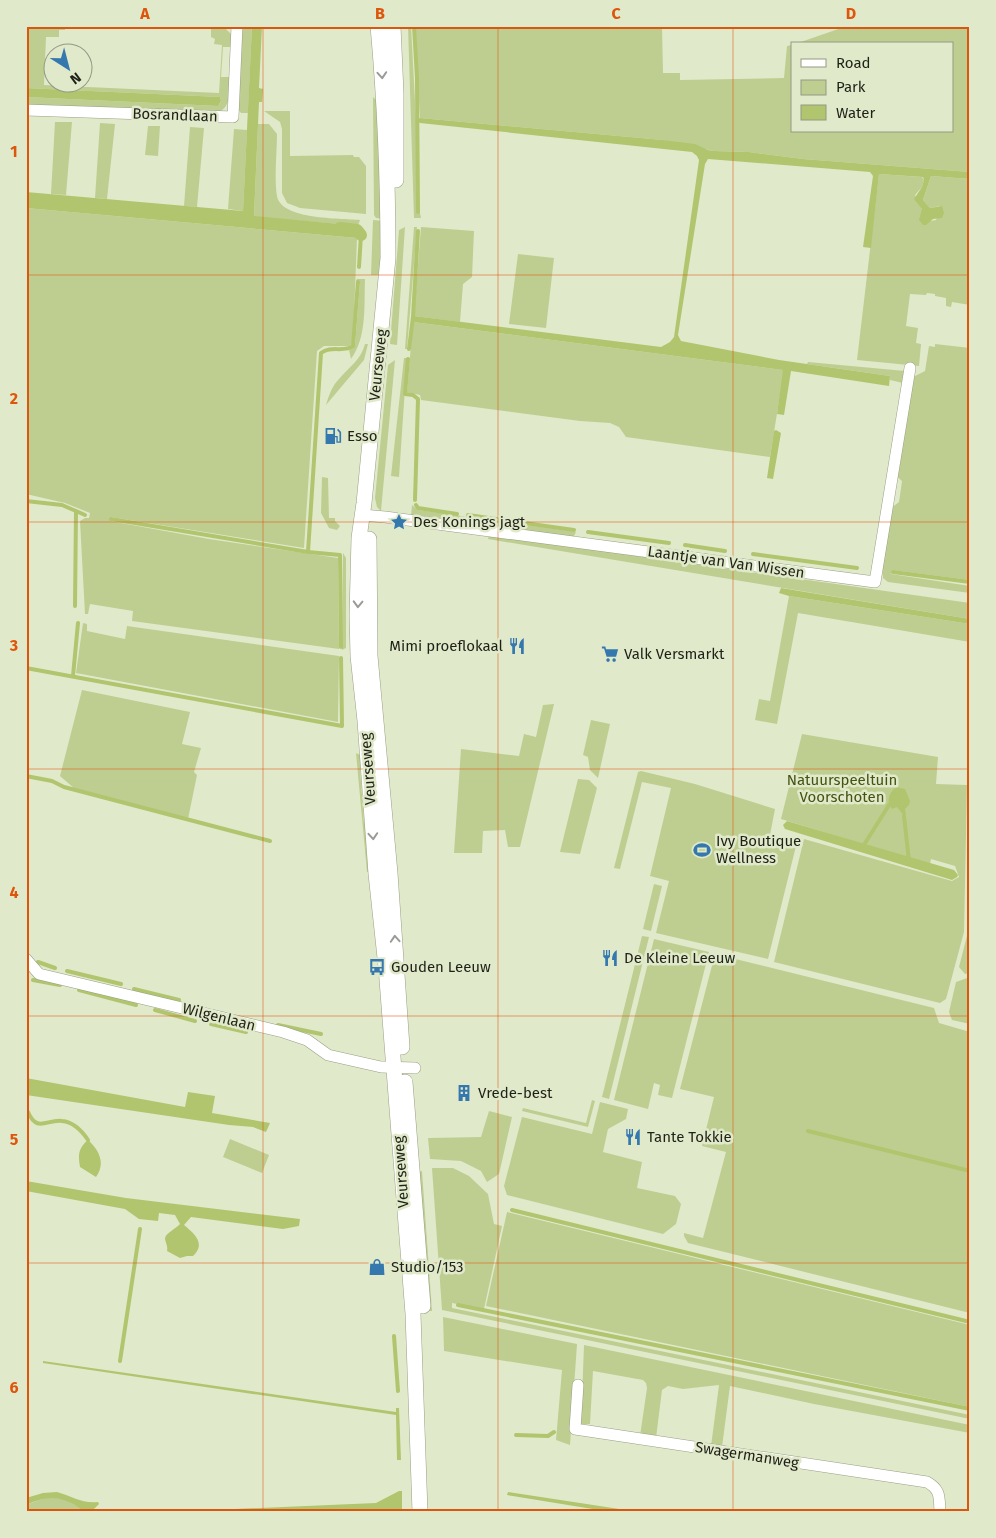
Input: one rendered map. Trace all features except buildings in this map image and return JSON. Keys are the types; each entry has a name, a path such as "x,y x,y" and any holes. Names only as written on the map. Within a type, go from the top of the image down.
{"main road":[{"name":"Veurseweg","path":"378,26 383,93 388,258 364,538 370,656 390,873 423,1314 430,1512"},
{"name":"Veurseweg","path":"366,516 394,260 396,147 393,26"},
{"name":"Veurseweg","path":"404,1067 420,1512"}],"street":[{"name":"Bosrandlaan","path":"26,110 233,118 237,26"},
{"name":"Laantje van Van Wissen","path":"366,516 405,519 875,582 910,368"},
{"name":"Wilgenlaan","path":"26,958 39,974 283,1032 307,1040 328,1055 381,1067 404,1067"},
{"name":"Swagermanweg","path":"578,1385 575,1429 927,1482 935,1487 939,1496 940,1512"}],"green space":[{"path":"27,26 65,26 65,30 59,30 59,37 46,37 46,42 42,42 42,89 26,88"},
{"path":"241,26 252,26 248,113 241,113 238,109"},
{"path":"408,26 411,26 416,120 417,213 420,213 421,218 414,218"},
{"path":"415,26 662,26 663,73 680,73 680,80 784,78 787,46 791,45 791,132 954,132 954,42 801,42 847,26 970,26 970,172 803,159 749,152 714,151 663,140 420,118"},
{"path":"211,27 226,29 232,35 232,47 223,47 221,77 230,77 229,93 225,107 217,113 26,105 26,97 218,106 221,101 220,97 92,91 92,87 219,93 222,45 214,44 215,39 211,37"},
{"path":"373,97 380,104 384,219 376,218 374,215"},
{"path":"264,111 290,111 290,156 353,155 354,157 359,157 366,166 366,214 300,208 287,203 282,193 282,129 280,122"},
{"path":"55,122 72,122 66,195 51,194"},
{"path":"100,123 115,124 107,199 95,198"},
{"path":"258,124 269,124 277,134 276,189 281,204 289,210 300,214 360,220 357,228 340,224 254,217"},
{"path":"148,126 160,126 158,156 145,155"},
{"path":"190,127 204,128 197,207 184,206"},
{"path":"234,129 247,130 243,211 228,209"},
{"path":"879,174 922,177 924,180 922,187 915,195 923,211 921,215 930,221 936,220 940,206 930,208 923,200 931,176 970,179 970,305 952,302 951,307 946,306 946,298 935,296 935,294 910,294 906,326 918,328 916,343 921,344 919,366 857,360"},
{"path":"26,208 357,238 353,341 350,346 324,346 317,351 304,548 111,517 110,521 209,539 338,558 339,649 132,621 133,611 90,604 88,614 85,614 80,521 89,518 90,513 65,503 26,494"},
{"path":"373,220 384,221 380,273 377,275 371,275"},
{"path":"405,227 397,345 390,344 399,230"},
{"path":"414,227 417,227 407,349 405,349"},
{"path":"421,227 474,231 472,277 463,284 460,322 414,316"},
{"path":"518,254 554,258 546,328 509,324"},
{"path":"357,279 365,279 364,321 360,341 351,359 349,350 355,346 360,282 356,281"},
{"path":"413,322 784,370 770,457 626,437 619,427 610,423 580,421 421,400 420,395 407,392"},
{"path":"365,344 368,344 364,360 326,405 334,385 358,359"},
{"path":"935,344 970,348 970,580 892,570 891,574 970,586 970,593 888,582 883,578 882,564 890,509 899,502 902,481 896,476 911,378 925,371 929,346 935,347"},
{"path":"404,358 407,358 399,477 391,476"},
{"path":"395,360 381,511 377,507 375,498 388,365"},
{"path":"808,362 905,371 903,383 890,380 890,376 807,364"},
{"path":"322,477 328,478 329,518 335,518 335,521 340,526 337,530 329,528 321,513"},
{"path":"412,505 418,510 576,532 571,537 411,517"},
{"path":"489,535 970,603 970,619 488,539"},
{"path":"343,553 346,558 346,648 342,650"},
{"path":"789,596 970,624 970,642 798,613 777,724 755,720 759,699 770,701"},
{"path":"83,623 87,624 87,631 125,639 127,626 339,656 338,722 76,673"},
{"path":"82,690 190,712 182,744 201,748 194,772 197,775 188,819 75,789 60,776"},
{"path":"554,704 520,847 508,847 505,830 483,831 482,853 454,853 461,749 519,756 524,734 536,737 543,705"},
{"path":"591,720 610,724 598,778 590,770 588,757 583,755"},
{"name":"Natuurspeeltuin Voorschoten","path":"802,734 938,757 936,784 967,785 964,932 946,999 940,1003 774,962 804,839 952,881 959,877 955,866 931,859 930,864 781,819"},
{"path":"356,753 364,757 365,768 360,768 364,823 370,825 372,872 367,872"},
{"path":"641,771 695,784 775,809 770,835 797,842 768,959 656,933 669,881 650,876 671,788 642,782 620,869 614,868 638,772"},
{"path":"578,779 589,780 597,788 580,854 560,852"},
{"path":"654,884 662,886 651,931 643,929"},
{"path":"970,924 970,973 965,974 959,967"},
{"path":"642,936 649,937 609,1099 602,1097"},
{"path":"654,939 709,952 672,1098 658,1095 660,1085 654,1083 648,1109 614,1100"},
{"path":"715,954 934,1008 939,1023 970,1032 970,1313 688,1243 684,1233 703,1238 726,1152 702,1146 714,1097 680,1089"},
{"path":"970,977 970,1024 952,1020 949,1012 956,982"},
{"path":"592,1100 595,1101 588,1127 522,1111 523,1108 586,1123"},
{"path":"600,1102 628,1109 626,1119 608,1129 603,1152 642,1162 637,1188 675,1196 681,1204 676,1224 663,1234 507,1195 504,1186 522,1117 592,1134"},
{"path":"489,1111 512,1117 499,1174 487,1182 481,1171 461,1161 430,1159 428,1138 481,1137"},
{"path":"230,1139 269,1155 262,1173 223,1157"},
{"path":"432,1168 453,1168 469,1176 488,1194 494,1224 502,1226 484,1309 452,1303 452,1308 970,1415 970,1419 442,1310"},
{"path":"422,1171 432,1311 426,1311 416,1172"},
{"path":"507,1212 970,1325 970,1407 486,1306"},
{"path":"443,1317 577,1344 570,1445 556,1440 562,1370 444,1351"},
{"path":"584,1345 970,1425 970,1433 814,1404 730,1386 722,1447 711,1446 719,1385 683,1389 668,1386 662,1390 656,1438 640,1436 647,1388 646,1383 643,1380 593,1371 590,1424 581,1424"},
{"path":"47,1497 71,1502 82,1512 26,1512 26,1505"}],"water":[{"path":"252,26 262,26 259,88 263,89 262,102 259,102 254,216 340,224 357,228 357,238 26,208 26,192 243,211"},
{"path":"26,88 42,89 42,92 92,91 220,97 221,101 218,106 26,97"},
{"path":"420,118 663,140 695,144 714,151 749,152 803,159 970,172 970,179 931,176 923,200 930,208 942,206 944,213 942,218 933,219 926,225 923,225 919,220 922,209 914,199 922,187 923,177 879,174 871,248 863,247 873,176 870,172 708,159 705,164 678,335 681,341 779,360 890,376 889,386 791,371 784,415 777,414 783,370 413,322 411,318 414,316 661,347 670,342 674,337 699,160 692,152 420,123 416,120"},
{"path":"776,430 781,433 773,479 767,478 774,431"},
{"path":"781,588 970,619 970,624 789,596 779,593"},
{"path":"896,787 905,789 910,801 905,809 906,814 904,816 897,807 892,809 889,803 890,794"},
{"path":"787,821 954,870 958,875 952,880 785,829 783,825"},
{"path":"26,1078 185,1107 188,1092 215,1096 212,1113 270,1123 266,1132 253,1127 26,1095"},
{"path":"88,1140 100,1157 101,1167 96,1177 80,1167 80,1152 82,1146"},
{"path":"26,1181 126,1198 300,1219 299,1226 283,1229 191,1217 184,1225 198,1239 199,1247 193,1256 180,1258 167,1251 165,1239 180,1224 175,1215 159,1213 158,1221 139,1219 125,1209 26,1191"},
{"path":"43,1361 396,1412 396,1408 399,1408 401,1460 397,1460 396,1415 43,1363"},
{"path":"402,1491 402,1512 221,1512 234,1509 376,1503"},
{"path":"57,1492 82,1501 98,1502 99,1504 91,1512 82,1512 73,1504 53,1498 42,1499 26,1505 26,1498 43,1493"},
{"path":"508,1492 639,1512 611,1512 507,1495"}],"waterway":[{"path":"414,26 417,78 418,212"},
{"path":"340,228 357,230 361,235"},
{"path":"409,349 413,317 418,231"},
{"path":"359,267 361,235"},
{"path":"308,552 321,353 353,346 358,282"},
{"path":"408,359 405,394 413,395 418,399 415,500"},
{"path":"26,501 62,505 76,511 75,606"},
{"path":"416,505 418,508 457,514"},
{"path":"76,511 85,515"},
{"path":"468,515 574,530"},
{"path":"111,519 308,552 340,555 341,647"},
{"path":"588,532 669,543"},
{"path":"685,545 725,551"},
{"path":"753,554 857,568"},
{"path":"893,572 970,582"},
{"path":"73,676 78,623"},
{"path":"26,668 342,726 341,658"},
{"path":"26,776 52,781 64,787 270,841"},
{"path":"862,848 889,805"},
{"path":"904,816 909,861"},
{"path":"38,962 55,968"},
{"path":"67,971 121,984"},
{"path":"33,980 60,985"},
{"path":"134,989 179,1000"},
{"path":"79,990 136,1005"},
{"path":"155,1010 195,1021"},
{"path":"211,1024 246,1032"},
{"path":"278,1025 321,1034"},
{"path":"28,1112 31,1118 39,1124 57,1121 70,1123 80,1130 88,1140"},
{"path":"808,1131 970,1171"},
{"path":"512,1210 970,1322"},
{"path":"120,1361 140,1229"},
{"path":"458,1305 970,1409"},
{"path":"394,1336 398,1391"},
{"path":"516,1435 548,1436 554,1432"}],"place":[{"name":"Esso","path":"333,436"},
{"name":"Des Konings jagt","path":"399,522"},
{"name":"Mimi proeflokaal","path":"517,646"},
{"name":"Valk Versmarkt","path":"610,654"},
{"name":"Ivy Boutique Wellness","path":"702,850"},
{"name":"De Kleine Leeuw","path":"610,958"},
{"name":"Gouden Leeuw","path":"377,967"},
{"name":"Vrede-best","path":"464,1093"},
{"name":"Tante Tokkie","path":"633,1137"},
{"name":"Studio/153","path":"377,1267"}]}
